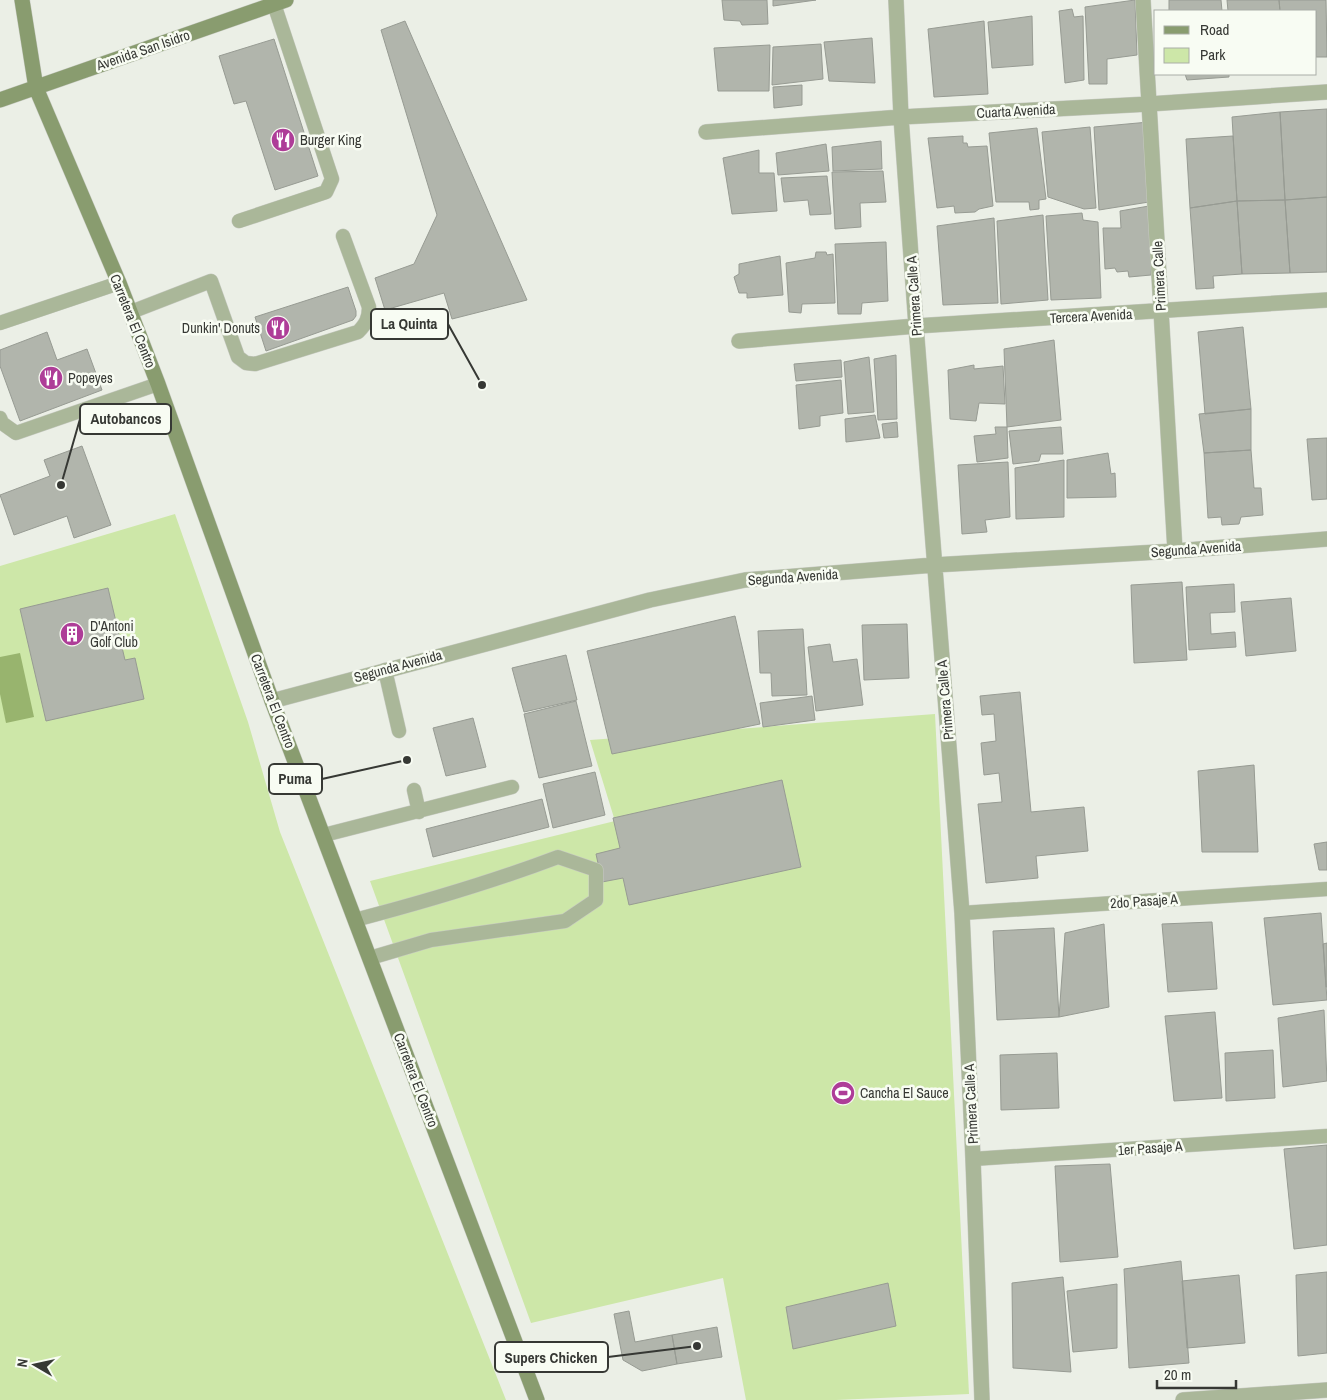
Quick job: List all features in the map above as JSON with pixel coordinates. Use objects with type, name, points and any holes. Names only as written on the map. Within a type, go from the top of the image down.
[{"type":"main road","name":"Carretera El Centro","points":[[22,0],[36,88],[131,312],[272,701],[537,1400]]},
{"type":"main road","name":"Avenida San Isidro","points":[[0,100],[280,2]]},
{"type":"street","name":"Primera Calle A","points":[[896,0],[901,117],[916,326],[962,913],[982,1400]]},
{"type":"street","name":"Primera Calle","points":[[1142,0],[1175,551]]},
{"type":"street","name":"Cuarta Avenida","points":[[706,132],[901,117],[1149,104],[1327,92]]},
{"type":"street","name":"Tercera Avenida","points":[[739,341],[916,326],[1327,300]]},
{"type":"street","name":"Segunda Avenida","points":[[272,701],[650,600],[745,580],[1327,539]]},
{"type":"street","points":[[1182,1400],[1327,1390]]},
{"type":"lane","points":[[239,221],[326,192],[332,179],[280,2]]},
{"type":"lane","points":[[131,312],[211,281],[238,358],[246,364],[255,364],[358,332],[365,326],[369,307],[343,236]]},
{"type":"lane","points":[[0,323],[118,283]]},
{"type":"lane","points":[[0,418],[2,424],[16,433],[158,384]]},
{"type":"lane","points":[[385,670],[399,731]]},
{"type":"lane","points":[[324,835],[512,787]]},
{"type":"lane","points":[[414,790],[419,812]]},
{"type":"lane","points":[[355,920],[514,874],[558,857],[596,870],[596,900],[565,921],[431,940],[370,958]]},
{"type":"lane","name":"2do Pasaje A","points":[[962,913],[1327,889]]},
{"type":"lane","name":"1er Pasaje A","points":[[973,1159],[1327,1136]]},
{"type":"green space","name":"D'Antoni Golf Club","points":[[175,514],[248,722],[280,832],[506,1400],[0,1400],[0,566]]},
{"type":"green space","points":[[935,714],[969,1394],[836,1400],[746,1400],[723,1278],[531,1323],[370,881],[615,821],[590,740]]},
{"type":"shaded area","points":[[20,653],[34,717],[6,723],[0,694],[0,657]]},
{"type":"building","points":[[722,0],[767,0],[768,24],[742,25],[740,21],[724,20]]},
{"type":"building","points":[[773,0],[816,0],[773,6]]},
{"type":"building","points":[[1135,0],[1137,55],[1107,59],[1107,84],[1089,84],[1085,7]]},
{"type":"building","points":[[1169,0],[1221,0],[1222,10],[1169,10]]},
{"type":"building","points":[[1227,0],[1279,0],[1280,10],[1228,10]]},
{"type":"building","points":[[1279,0],[1326,0],[1327,57],[1317,57],[1317,10],[1280,10]]},
{"type":"building","points":[[1072,9],[1074,17],[1083,16],[1084,80],[1065,83],[1059,11]]},
{"type":"building","points":[[1032,16],[1033,65],[992,68],[988,22]]},
{"type":"building","points":[[405,21],[527,300],[452,319],[444,293],[385,310],[375,278],[414,264],[437,215],[381,30]]},
{"type":"building","points":[[984,21],[988,94],[934,97],[928,29]]},
{"type":"building","points":[[872,38],[875,83],[829,81],[824,42]]},
{"type":"building","name":"Burger King","points":[[274,39],[318,176],[275,190],[246,101],[234,104],[219,56]]},
{"type":"building","points":[[821,44],[823,79],[772,85],[773,47]]},
{"type":"building","points":[[770,45],[769,91],[718,91],[714,48]]},
{"type":"building","points":[[1185,75],[1229,75],[1229,77],[1187,80]]},
{"type":"building","points":[[802,85],[802,105],[774,108],[773,87]]},
{"type":"building","points":[[1327,109],[1327,197],[1285,200],[1280,112]]},
{"type":"building","points":[[1280,112],[1285,200],[1237,201],[1232,117]]},
{"type":"building","points":[[1149,122],[1149,202],[1099,210],[1094,127]]},
{"type":"building","points":[[1090,127],[1096,208],[1084,209],[1048,197],[1042,132]]},
{"type":"building","points":[[1037,128],[1046,199],[1039,200],[1039,209],[1030,210],[1029,202],[996,202],[989,133]]},
{"type":"building","points":[[963,136],[963,143],[967,143],[968,147],[987,146],[993,206],[979,209],[975,212],[955,213],[954,206],[937,208],[928,138]]},
{"type":"building","points":[[1233,136],[1237,201],[1190,208],[1186,139]]},
{"type":"building","points":[[881,141],[882,169],[833,171],[832,147]]},
{"type":"building","points":[[826,144],[829,171],[778,175],[776,153]]},
{"type":"building","points":[[759,150],[759,173],[774,173],[777,211],[732,214],[723,158]]},
{"type":"building","points":[[883,171],[886,202],[860,203],[861,227],[835,229],[832,172]]},
{"type":"building","points":[[827,176],[831,214],[810,215],[808,200],[784,202],[781,178]]},
{"type":"building","points":[[1327,197],[1327,272],[1290,273],[1285,200]]},
{"type":"building","points":[[1285,200],[1290,273],[1242,274],[1237,201]]},
{"type":"building","points":[[1237,201],[1242,274],[1213,276],[1214,288],[1196,289],[1190,208]]},
{"type":"building","points":[[1149,206],[1151,275],[1129,277],[1128,271],[1117,272],[1115,268],[1105,269],[1103,228],[1121,228],[1120,211]]},
{"type":"building","points":[[1082,213],[1083,220],[1098,222],[1101,298],[1051,300],[1046,216]]},
{"type":"building","points":[[1043,215],[1048,300],[1001,304],[997,221]]},
{"type":"building","points":[[994,218],[998,303],[943,305],[937,226]]},
{"type":"building","points":[[886,242],[888,301],[862,303],[861,314],[838,314],[835,244]]},
{"type":"building","points":[[816,252],[826,252],[827,255],[833,254],[835,303],[802,304],[801,313],[789,312],[786,263],[815,258]]},
{"type":"building","points":[[780,256],[783,295],[747,298],[747,293],[739,293],[734,277],[739,274],[739,264]]},
{"type":"building","points":[[348,287],[356,311],[356,316],[353,320],[266,351],[255,317]]},
{"type":"building","points":[[1243,327],[1251,409],[1205,414],[1198,332]]},
{"type":"building","name":"Popeyes","points":[[47,332],[57,360],[87,349],[102,390],[20,421],[0,366],[0,350]]},
{"type":"building","points":[[1054,340],[1061,420],[1007,427],[1004,349]]},
{"type":"building","points":[[896,355],[897,419],[878,420],[874,359]]},
{"type":"building","points":[[869,357],[874,412],[848,414],[844,362]]},
{"type":"building","points":[[841,360],[842,377],[796,381],[794,364]]},
{"type":"building","points":[[974,365],[974,369],[1003,366],[1005,404],[979,403],[976,421],[950,419],[948,370]]},
{"type":"building","points":[[841,380],[843,413],[820,416],[820,426],[799,429],[796,385]]},
{"type":"building","points":[[1251,409],[1251,450],[1204,453],[1199,414]]},
{"type":"building","points":[[875,415],[880,438],[846,442],[845,419]]},
{"type":"building","points":[[897,422],[898,437],[884,438],[882,424]]},
{"type":"building","points":[[995,427],[1007,427],[1008,458],[977,462],[974,436],[996,434]]},
{"type":"building","points":[[1061,427],[1063,454],[1041,454],[1039,461],[1013,464],[1009,431]]},
{"type":"building","points":[[1327,438],[1327,499],[1312,500],[1307,439]]},
{"type":"building","points":[[82,446],[111,525],[74,538],[67,516],[14,535],[0,495],[50,476],[44,460]]},
{"type":"building","points":[[1251,450],[1254,488],[1261,488],[1263,515],[1241,517],[1239,524],[1222,525],[1221,517],[1208,518],[1204,453]]},
{"type":"building","points":[[1108,453],[1111,474],[1115,473],[1116,497],[1067,498],[1067,460]]},
{"type":"building","points":[[1064,460],[1064,517],[1016,519],[1015,468]]},
{"type":"building","points":[[1008,462],[1010,517],[985,520],[987,532],[962,534],[958,465]]},
{"type":"building","points":[[1182,582],[1187,660],[1134,663],[1131,585]]},
{"type":"building","points":[[1234,584],[1235,612],[1210,613],[1211,634],[1235,632],[1236,647],[1189,650],[1186,587]]},
{"type":"building","name":"D'Antoni Golf Club","points":[[108,588],[125,660],[135,658],[144,699],[46,721],[20,609]]},
{"type":"building","points":[[1291,598],[1296,651],[1246,656],[1241,602]]},
{"type":"building","points":[[735,616],[760,724],[612,754],[587,651]]},
{"type":"building","points":[[907,624],[909,678],[864,680],[862,625]]},
{"type":"building","points":[[803,629],[807,695],[772,696],[771,673],[760,673],[758,631]]},
{"type":"building","points":[[830,644],[833,662],[857,659],[863,705],[816,711],[808,647]]},
{"type":"building","points":[[566,655],[577,700],[524,712],[512,668]]},
{"type":"building","points":[[1020,692],[1031,812],[1084,807],[1088,851],[1036,856],[1038,878],[986,883],[978,804],[1002,802],[999,773],[984,775],[981,743],[996,741],[994,714],[982,715],[980,696]]},
{"type":"building","points":[[812,696],[815,720],[763,727],[760,703]]},
{"type":"building","points":[[576,701],[592,766],[539,778],[524,714]]},
{"type":"building","points":[[473,718],[486,767],[446,776],[433,728]]},
{"type":"building","points":[[1254,765],[1258,852],[1202,852],[1198,771]]},
{"type":"building","points":[[595,772],[605,815],[553,828],[543,784]]},
{"type":"building","points":[[782,780],[801,867],[629,905],[623,878],[602,882],[596,854],[620,848],[613,818]]},
{"type":"building","points":[[542,799],[549,827],[433,857],[426,829]]},
{"type":"building","points":[[1327,842],[1327,870],[1319,870],[1314,844]]},
{"type":"building","points":[[1321,913],[1327,1000],[1273,1005],[1264,918]]},
{"type":"building","points":[[1212,922],[1217,989],[1168,992],[1162,924]]},
{"type":"building","points":[[1104,924],[1109,1007],[1059,1017],[1065,933]]},
{"type":"building","points":[[1054,928],[1059,1017],[997,1020],[993,931]]},
{"type":"building","points":[[1327,943],[1327,987],[1326,987],[1323,944]]},
{"type":"building","points":[[1324,1010],[1327,1081],[1283,1087],[1278,1018]]},
{"type":"building","points":[[1215,1012],[1222,1098],[1174,1101],[1165,1016]]},
{"type":"building","points":[[1273,1050],[1275,1098],[1226,1101],[1225,1053]]},
{"type":"building","points":[[1057,1053],[1059,1108],[1001,1110],[1000,1055]]},
{"type":"building","points":[[1327,1145],[1327,1245],[1294,1249],[1284,1149]]},
{"type":"building","points":[[1110,1164],[1118,1257],[1060,1262],[1055,1166]]},
{"type":"building","points":[[1181,1261],[1189,1363],[1129,1368],[1124,1269]]},
{"type":"building","points":[[1327,1272],[1327,1353],[1298,1356],[1296,1275]]},
{"type":"building","points":[[1239,1275],[1245,1343],[1187,1348],[1182,1281]]},
{"type":"building","points":[[1063,1277],[1071,1372],[1013,1368],[1012,1283]]},
{"type":"building","points":[[888,1283],[896,1326],[793,1349],[786,1307]]},
{"type":"building","points":[[1117,1284],[1117,1348],[1073,1352],[1067,1291]]},
{"type":"building","points":[[629,1311],[635,1342],[672,1335],[677,1364],[642,1371],[623,1360],[614,1314]]},
{"type":"building","points":[[717,1327],[722,1357],[677,1364],[672,1335]]},
{"type":"place","name":"Burger King","points":[[283,140]]},
{"type":"place","name":"Dunkin' Donuts","points":[[278,328]]},
{"type":"place","name":"Popeyes","points":[[51,378]]},
{"type":"place","name":"La Quinta","points":[[482,385]]},
{"type":"place","name":"Autobancos","points":[[61,485]]},
{"type":"place","name":"D'Antoni Golf Club","points":[[72,634]]},
{"type":"place","name":"Puma","points":[[407,760]]},
{"type":"place","name":"Cancha El Sauce","points":[[843,1093]]},
{"type":"place","name":"Supers Chicken","points":[[697,1346]]}]
